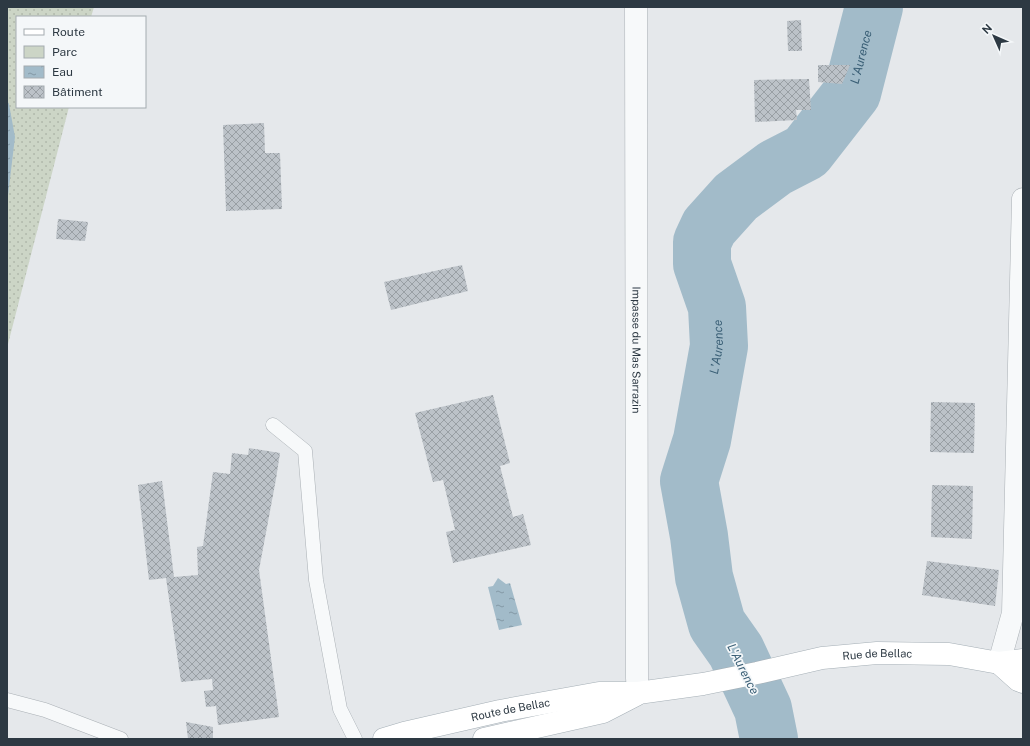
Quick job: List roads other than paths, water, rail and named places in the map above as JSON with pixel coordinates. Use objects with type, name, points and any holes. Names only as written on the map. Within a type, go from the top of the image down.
[{"type":"main road","name":"Rue de Bellac","points":[[757,673],[822,658],[877,653],[949,654],[999,663],[1023,660]]},
{"type":"main road","points":[[999,663],[1018,680],[1023,682]]},
{"type":"main road","name":"Route de Bellac","points":[[384,739],[500,711],[592,694],[638,694],[703,684],[757,673]]},
{"type":"main road","name":"Route de Bellac","points":[[484,739],[603,712],[638,694]]},
{"type":"street","name":"Impasse du Mas Sarrazin","points":[[636,7],[636,678],[638,694]]},
{"type":"street","points":[[999,663],[1013,613],[1023,199]]},
{"type":"lane","points":[[273,425],[305,451],[316,580],[340,710],[355,739]]},
{"type":"lane","points":[[7,700],[45,710],[121,739]]},
{"type":"water","points":[[862,7],[874,7],[852,93],[806,152],[775,168],[736,197],[709,227],[702,242],[702,264],[717,307],[719,346],[702,440],[689,481],[699,536],[704,577],[717,624],[736,651],[714,657],[706,631],[692,598],[679,535],[683,512],[679,468],[698,397],[700,366],[706,329],[704,312],[691,270],[689,242],[696,207],[708,196],[797,144],[843,91],[857,42]]},
{"type":"water","points":[[7,101],[9,104],[15,137],[7,204]]},
{"type":"water","points":[[498,578],[506,584],[510,583],[522,625],[499,630],[488,587],[493,586]]},
{"type":"water","points":[[760,705],[763,709],[769,739],[752,739],[743,708]]},
{"type":"waterway","name":"L'Aurence","points":[[769,739],[763,709],[736,651],[717,624],[704,577],[699,536],[689,481],[702,440],[719,346],[717,307],[702,264],[702,242],[709,227],[736,197],[775,168],[806,152],[852,93],[874,7]]}]
